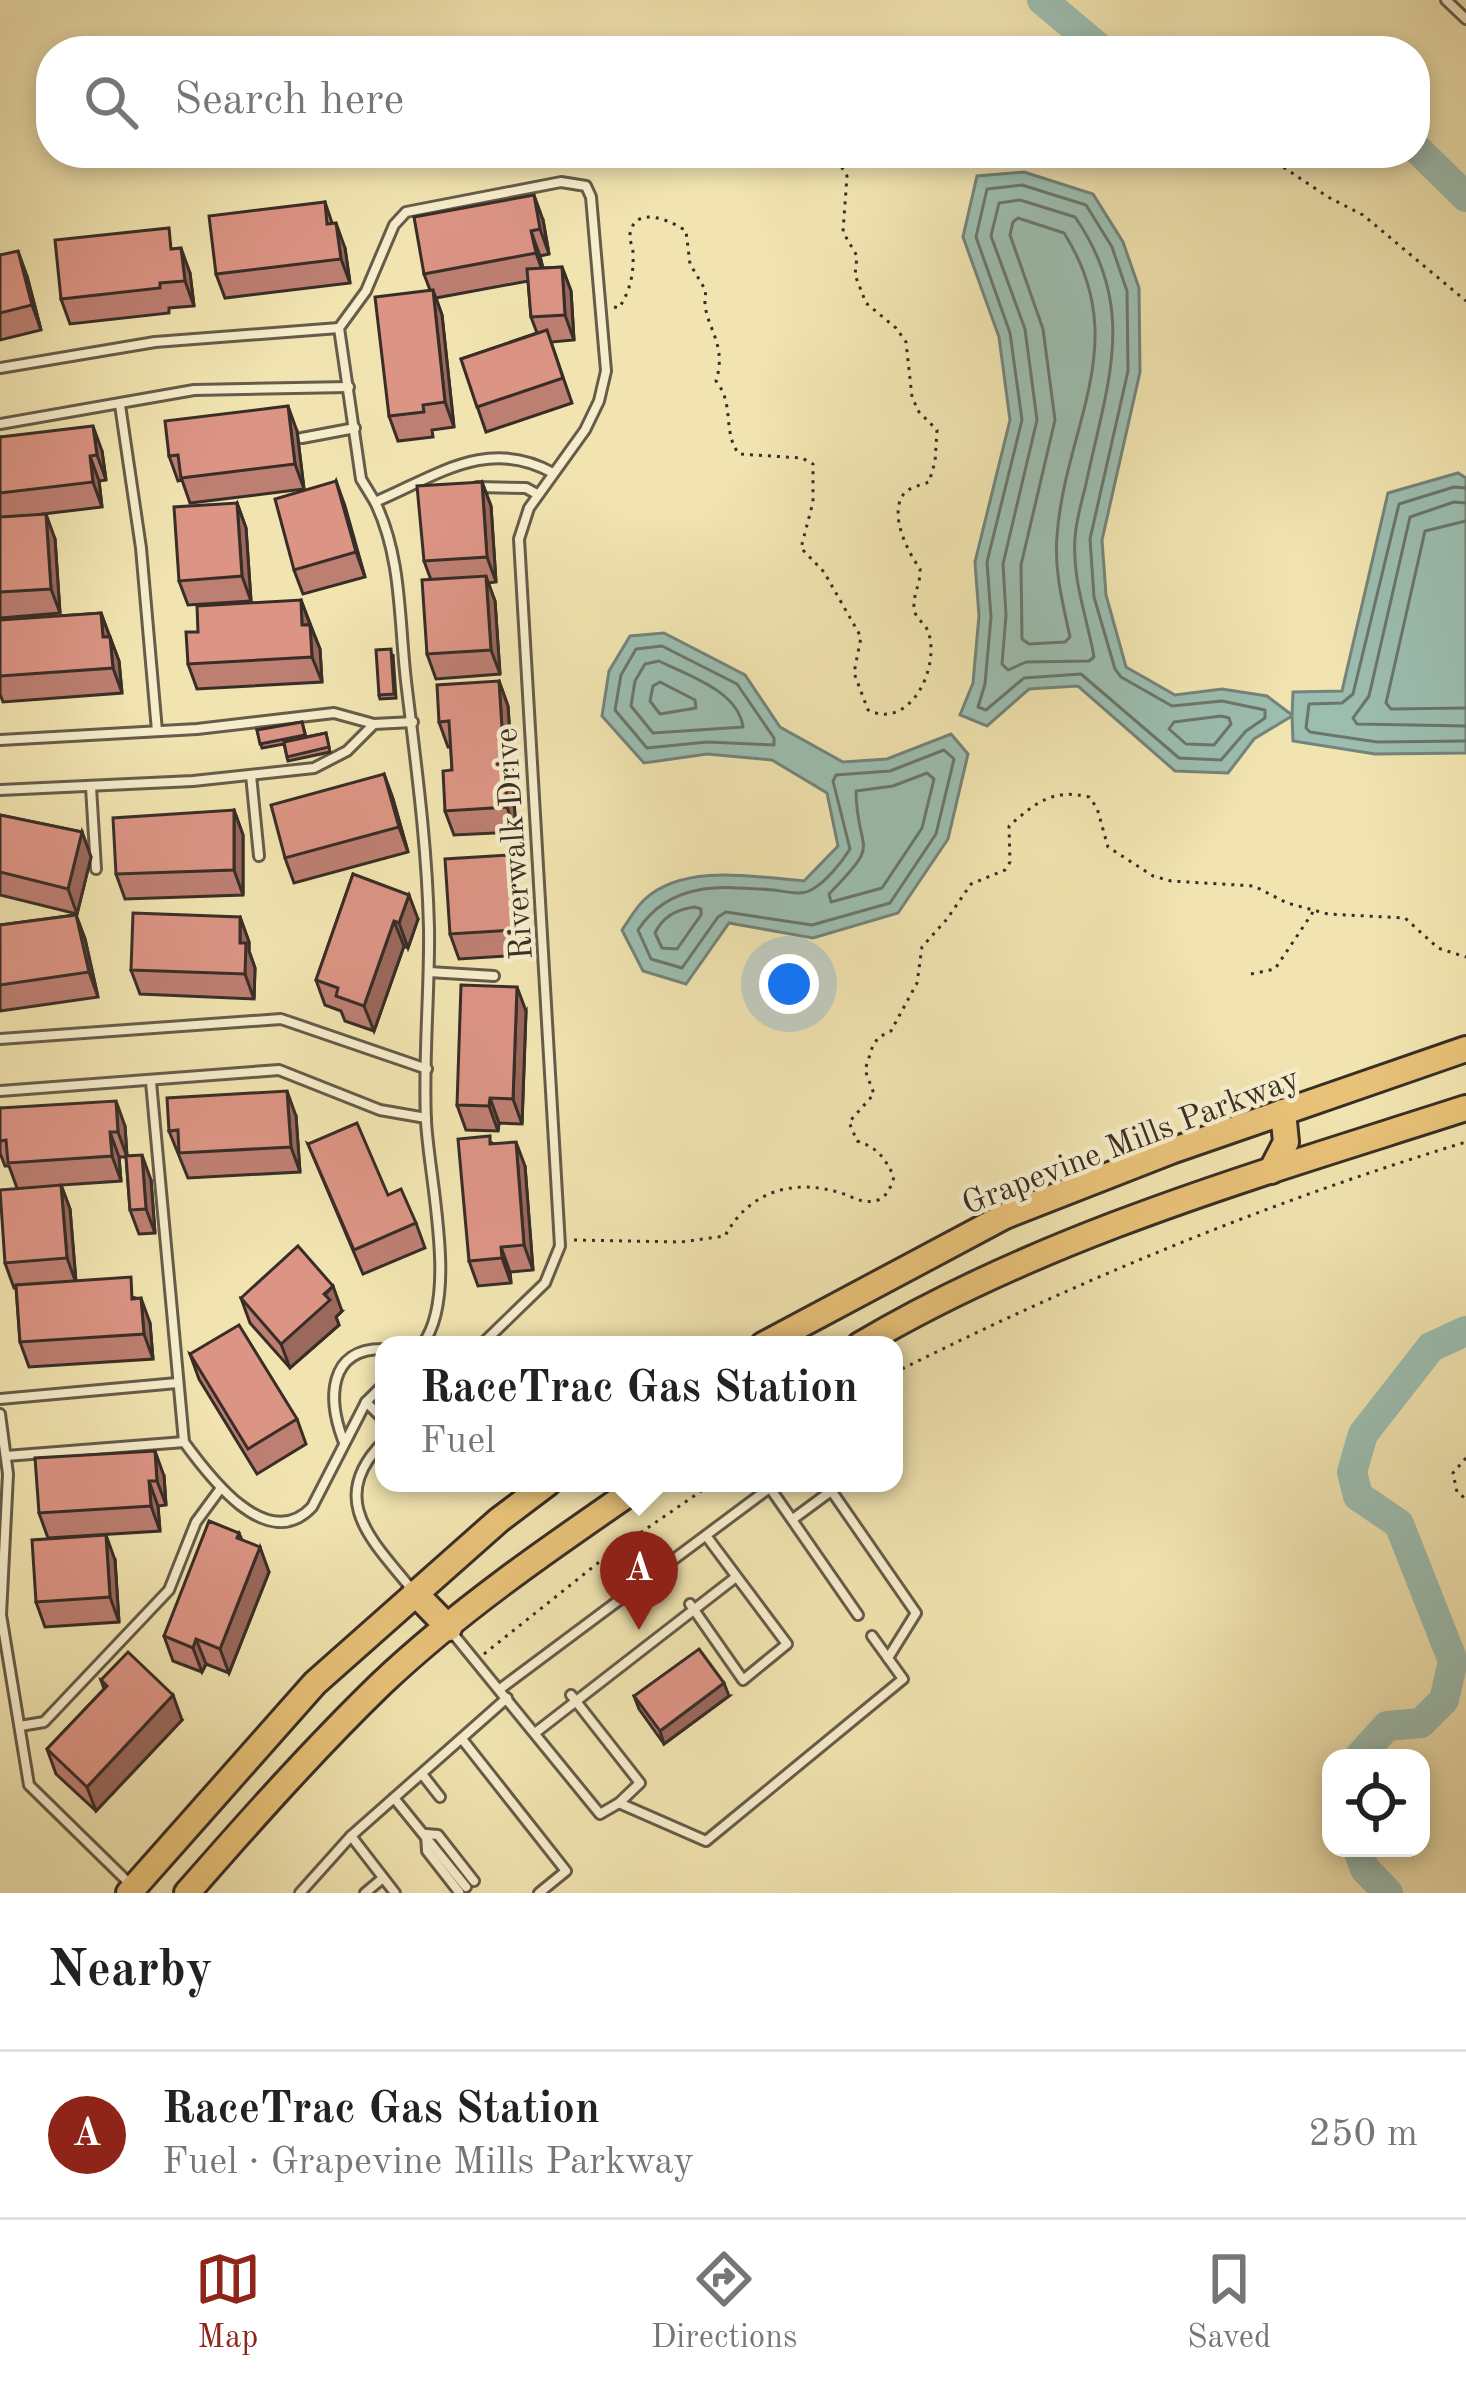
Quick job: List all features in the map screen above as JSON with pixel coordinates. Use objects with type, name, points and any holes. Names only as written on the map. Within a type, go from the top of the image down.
[{"type":"main road","name":"Grapevine Mills Parkway","points":[[780,1336],[1005,1216],[1466,1049]]},
{"type":"main road","points":[[877,1336],[1083,1238],[1466,1108]]},
{"type":"main road","points":[[1271,1171],[1286,1142],[1283,1112]]},
{"type":"main road","points":[[131,1890],[315,1683],[537,1492]]},
{"type":"main road","points":[[188,1893],[292,1775],[384,1682],[632,1492]]},
{"type":"main road","points":[[416,1593],[449,1628]]},
{"type":"lane","points":[[1446,0],[1466,19]]},
{"type":"lane","name":"Riverwalk Drive","points":[[339,328],[366,291],[394,225],[406,212],[561,182],[586,186],[591,197],[606,371],[585,430],[537,494],[519,539],[560,1240],[544,1283],[491,1336]]},
{"type":"lane","points":[[0,368],[155,342],[339,328],[361,479],[384,520],[398,584],[424,816],[429,972],[426,1118],[441,1300],[426,1336]]},
{"type":"lane","points":[[0,424],[194,390],[349,387]]},
{"type":"lane","points":[[120,405],[143,570],[157,731]]},
{"type":"lane","points":[[302,438],[356,428]]},
{"type":"lane","points":[[374,502],[464,462],[530,460],[554,473]]},
{"type":"lane","points":[[464,487],[526,488],[537,494]]},
{"type":"lane","points":[[404,490],[424,489]]},
{"type":"lane","points":[[0,740],[260,724],[334,713],[374,724],[412,722]]},
{"type":"lane","points":[[0,790],[314,768],[347,751],[374,724]]},
{"type":"lane","points":[[251,775],[259,856]]},
{"type":"lane","points":[[92,787],[96,869]]},
{"type":"lane","points":[[429,972],[494,976]]},
{"type":"lane","points":[[0,1040],[280,1019],[427,1069]]},
{"type":"lane","points":[[0,1091],[279,1070],[380,1110],[426,1118]]},
{"type":"lane","points":[[151,1082],[184,1442],[221,1488],[253,1515],[284,1521],[302,1517],[375,1393]]},
{"type":"lane","points":[[344,1441],[333,1413],[332,1392],[340,1370],[356,1355],[375,1351]]},
{"type":"lane","points":[[0,1399],[178,1383]]},
{"type":"lane","points":[[366,1402],[375,1411]]},
{"type":"lane","points":[[0,1414],[8,1474],[1,1615],[29,1785],[131,1890]]},
{"type":"lane","points":[[5,1456],[184,1442]]},
{"type":"lane","points":[[375,1453],[357,1478],[353,1497],[369,1536],[416,1593]]},
{"type":"lane","points":[[20,1726],[44,1722],[169,1590],[196,1522],[221,1488]]},
{"type":"lane","points":[[500,1689],[764,1492]]},
{"type":"lane","points":[[777,1492],[858,1615]]},
{"type":"lane","points":[[793,1519],[823,1492]]},
{"type":"lane","points":[[831,1492],[916,1613],[888,1658]]},
{"type":"lane","points":[[693,1608],[743,1680],[788,1645],[707,1537]]},
{"type":"lane","points":[[663,1567],[671,1579]]},
{"type":"lane","points":[[535,1733],[574,1698],[736,1577]]},
{"type":"lane","points":[[646,1579],[656,1593]]},
{"type":"lane","points":[[628,1593],[638,1604]]},
{"type":"lane","points":[[611,1606],[621,1618]]},
{"type":"lane","points":[[593,1619],[603,1631]]},
{"type":"lane","points":[[449,1628],[600,1814],[640,1783],[574,1698]]},
{"type":"lane","points":[[576,1632],[586,1645]]},
{"type":"lane","points":[[619,1803],[706,1841],[903,1679],[872,1636]]},
{"type":"lane","points":[[558,1645],[567,1658]]},
{"type":"lane","points":[[541,1658],[551,1670]]},
{"type":"lane","points":[[300,1893],[351,1836],[507,1698]]},
{"type":"lane","points":[[462,1739],[566,1871],[539,1893]]},
{"type":"lane","points":[[422,1774],[440,1797]]},
{"type":"lane","points":[[394,1798],[426,1834],[427,1851],[466,1887]]},
{"type":"lane","points":[[426,1834],[438,1834],[466,1887]]},
{"type":"lane","points":[[351,1836],[395,1893]]},
{"type":"lane","points":[[365,1893],[383,1878]]},
{"type":"path","points":[[599,303],[619,308],[630,291],[634,254],[630,234],[636,223],[667,217],[686,231],[690,264],[706,291],[703,303],[722,360],[716,381],[727,393],[730,442],[739,454],[802,458],[813,464],[813,502],[801,548],[824,572],[862,637],[854,673],[868,710],[898,714],[916,699],[930,645],[914,607],[920,569],[902,539],[900,500],[905,492],[929,482],[937,430],[912,397],[906,342],[866,303],[855,275],[857,256],[843,232],[847,176],[842,168]]},
{"type":"path","points":[[1284,168],[1363,214],[1466,301]]},
{"type":"path","points":[[560,1240],[681,1242],[725,1236],[734,1220],[774,1189],[825,1190],[858,1201],[878,1200],[889,1192],[894,1177],[886,1161],[872,1145],[857,1141],[849,1122],[874,1094],[865,1070],[873,1046],[891,1031],[917,982],[922,947],[971,884],[1005,870],[1010,862],[1010,826],[1040,800],[1056,794],[1089,797],[1097,808],[1108,848],[1153,876],[1254,886],[1314,910],[1405,918],[1438,948],[1466,957]]},
{"type":"path","points":[[1250,974],[1275,969],[1314,910]]},
{"type":"path","points":[[903,1368],[1030,1304],[1179,1240],[1372,1170],[1466,1142]]},
{"type":"path","points":[[1466,1458],[1453,1473],[1457,1492],[1466,1499]]},
{"type":"path","points":[[476,1660],[608,1555],[700,1492]]},
{"type":"water","points":[[1024,172],[1093,194],[1123,242],[1139,288],[1140,372],[1102,540],[1106,595],[1126,667],[1175,695],[1222,689],[1267,696],[1292,715],[1293,692],[1342,691],[1388,493],[1458,473],[1466,478],[1466,753],[1375,754],[1293,741],[1292,716],[1254,739],[1228,773],[1175,771],[1078,686],[1029,689],[987,726],[960,715],[973,683],[979,616],[975,562],[1010,420],[999,337],[963,237],[977,176]]},
{"type":"water","points":[[664,633],[745,675],[780,727],[843,762],[887,759],[951,734],[968,754],[948,839],[898,913],[813,938],[729,923],[686,984],[643,971],[622,930],[642,902],[661,888],[700,876],[804,881],[838,846],[827,793],[772,760],[707,754],[644,763],[602,716],[609,671],[630,636]]},
{"type":"building","points":[[534,195],[540,229],[531,231],[536,253],[424,274],[414,217]]},
{"type":"building","points":[[325,202],[327,224],[336,223],[341,259],[216,274],[209,216]]},
{"type":"building","points":[[169,228],[171,249],[181,248],[185,281],[61,299],[55,240]]},
{"type":"building","points":[[18,251],[32,305],[0,313],[0,255]]},
{"type":"building","points":[[562,267],[565,315],[531,317],[527,269]]},
{"type":"building","points":[[433,290],[445,402],[423,405],[424,412],[389,416],[375,297]]},
{"type":"building","points":[[547,330],[563,378],[477,407],[461,359]]},
{"type":"building","points":[[288,406],[295,464],[181,478],[178,455],[169,456],[165,421]]},
{"type":"building","points":[[93,426],[97,455],[90,456],[93,482],[0,493],[0,437]]},
{"type":"building","points":[[336,481],[356,552],[294,570],[275,499]]},
{"type":"building","points":[[482,482],[487,557],[424,561],[417,486]]},
{"type":"building","points":[[237,503],[242,576],[179,581],[174,507]]},
{"type":"building","points":[[46,514],[51,589],[0,592],[0,517]]},
{"type":"building","points":[[486,576],[491,650],[427,654],[422,580]]},
{"type":"building","points":[[301,600],[302,625],[310,625],[312,657],[188,664],[186,632],[198,632],[197,606]]},
{"type":"building","points":[[101,613],[103,637],[110,637],[113,668],[0,676],[0,620]]},
{"type":"building","points":[[391,649],[394,694],[379,695],[376,650]]},
{"type":"building","points":[[499,681],[507,807],[445,811],[443,771],[452,770],[449,721],[439,722],[437,685]]},
{"type":"building","points":[[302,722],[305,735],[260,744],[257,730]]},
{"type":"building","points":[[326,733],[329,747],[287,757],[284,742]]},
{"type":"building","points":[[384,774],[399,827],[285,858],[271,805]]},
{"type":"building","points":[[234,810],[234,870],[116,874],[113,818]]},
{"type":"building","points":[[0,815],[82,832],[68,889],[0,872]]},
{"type":"building","points":[[508,855],[513,930],[450,934],[445,859]]},
{"type":"building","points":[[353,874],[409,895],[399,923],[394,921],[364,1006],[336,996],[338,988],[316,980]]},
{"type":"building","points":[[133,913],[240,917],[240,943],[246,943],[245,974],[131,970]]},
{"type":"building","points":[[76,915],[89,972],[0,985],[0,925]]},
{"type":"building","points":[[461,985],[517,987],[513,1099],[490,1098],[489,1106],[457,1105]]},
{"type":"building","points":[[287,1091],[291,1147],[179,1153],[178,1130],[169,1131],[167,1098]]},
{"type":"building","points":[[116,1101],[118,1132],[110,1132],[112,1156],[8,1163],[6,1140],[0,1141],[0,1108]]},
{"type":"building","points":[[357,1123],[388,1195],[401,1189],[416,1223],[354,1250],[308,1144]]},
{"type":"building","points":[[490,1136],[490,1144],[516,1142],[524,1245],[501,1247],[502,1258],[469,1261],[458,1139]]},
{"type":"building","points":[[142,1155],[146,1209],[130,1210],[126,1156]]},
{"type":"building","points":[[61,1185],[67,1258],[5,1263],[0,1190]]},
{"type":"building","points":[[298,1246],[333,1286],[324,1294],[330,1300],[281,1344],[241,1298]]},
{"type":"building","points":[[131,1277],[132,1299],[141,1298],[144,1334],[20,1342],[16,1285]]},
{"type":"building","points":[[239,1325],[297,1419],[248,1449],[190,1354]]},
{"type":"building","points":[[155,1451],[157,1481],[149,1481],[151,1506],[39,1513],[35,1458]]},
{"type":"building","points":[[209,1521],[260,1547],[220,1649],[196,1639],[193,1648],[164,1636]]},
{"type":"building","points":[[106,1535],[110,1597],[36,1602],[32,1540]]},
{"type":"building","points":[[699,1649],[724,1683],[660,1731],[634,1696]]},
{"type":"building","points":[[128,1652],[173,1695],[87,1787],[47,1749],[107,1686],[101,1680]]},
{"type":"waterway","points":[[1042,0],[1085,36]]},
{"type":"waterway","points":[[1430,162],[1466,197]]},
{"type":"waterway","points":[[1366,1749],[1387,1726],[1421,1723],[1444,1700],[1453,1661],[1399,1524],[1358,1496],[1352,1472],[1363,1434],[1431,1347],[1466,1331]]},
{"type":"waterway","points":[[1360,1857],[1365,1869],[1388,1893]]},
{"type":"place","name":"RaceTrac Gas Station","points":[[639,1630]]}]
